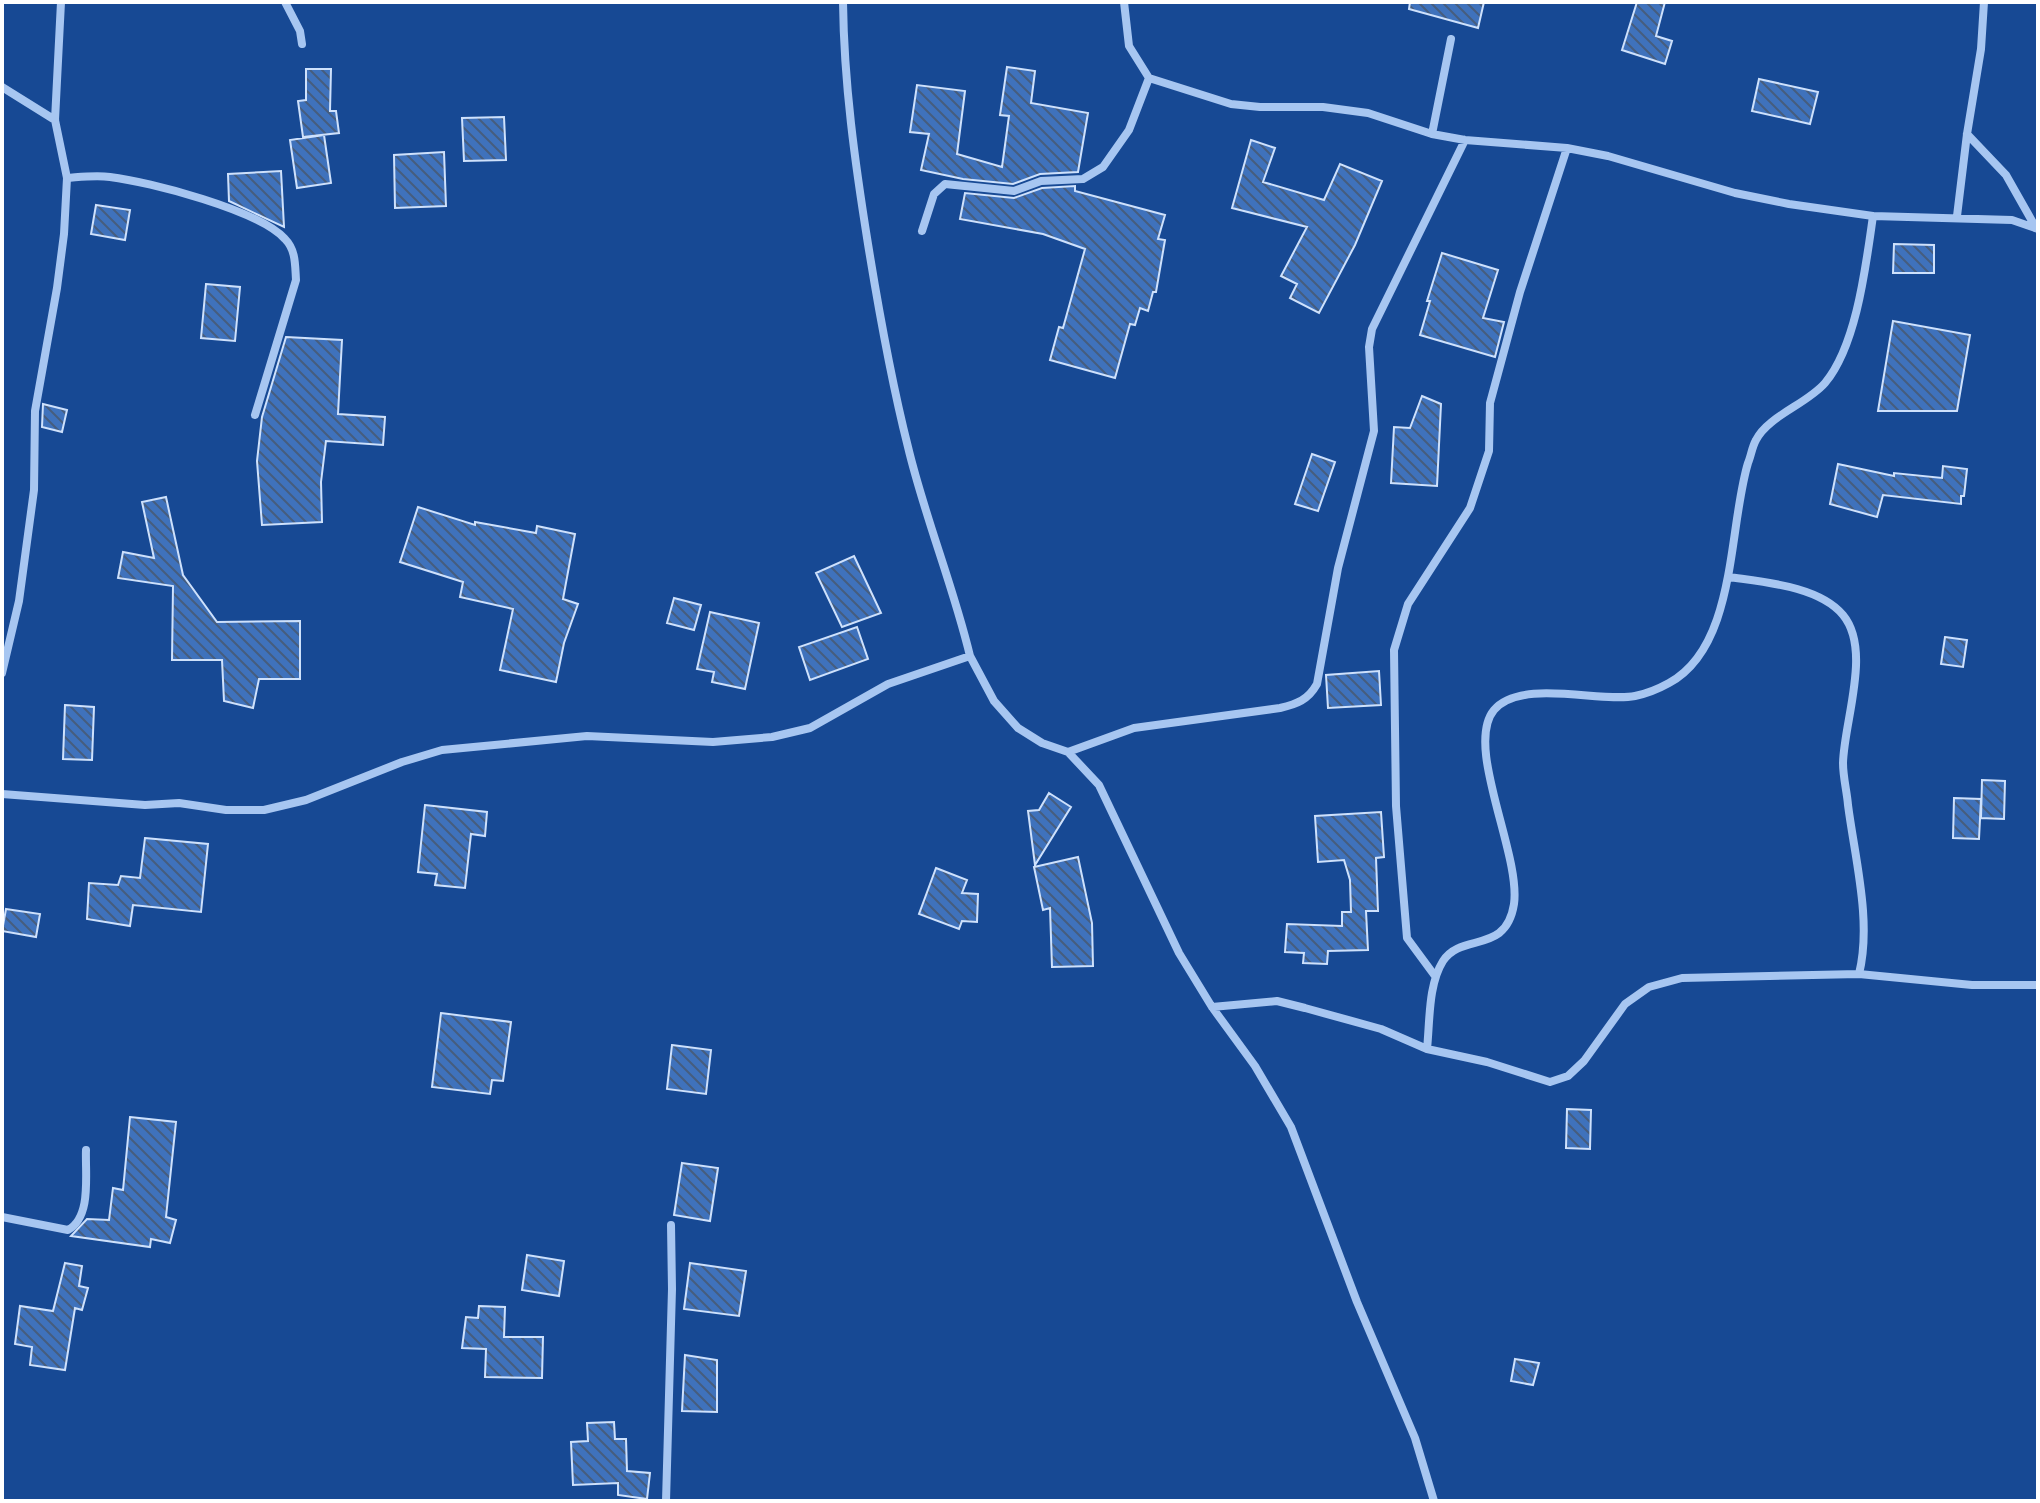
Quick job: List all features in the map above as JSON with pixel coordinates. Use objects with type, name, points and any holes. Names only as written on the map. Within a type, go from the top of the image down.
[{"type":"street","points":[[2,673],[19,601],[34,490],[35,411],[62,257],[67,178],[55,120],[61,2]]},
{"type":"street","points":[[285,2],[300,31],[302,44]]},
{"type":"street","points":[[843,2],[844,51],[854,156],[890,366],[911,460],[953,589],[970,656],[994,701],[1018,728],[1042,743],[1068,752],[1099,785],[1179,953],[1212,1007],[1255,1066],[1291,1127],[1357,1302],[1415,1438],[1434,1501]]},
{"type":"street","points":[[1124,2],[1129,46],[1149,78],[1231,104],[1323,107],[1368,113],[1432,134],[1465,140],[1567,148],[1608,156],[1735,193],[1789,204],[1873,216],[1957,216],[2012,220],[2037,229]]},
{"type":"street","points":[[1957,216],[1981,49],[1984,2]]},
{"type":"street","points":[[1432,134],[1451,39]]},
{"type":"street","points":[[922,231],[934,194],[945,184],[1014,191],[1041,181],[1083,179],[1103,167],[1129,130],[1149,78]]},
{"type":"street","points":[[2,87],[55,120]]},
{"type":"street","points":[[1967,134],[2006,175],[2037,229]]},
{"type":"street","points":[[1068,752],[1134,728],[1280,708],[1310,697],[1317,684],[1338,568],[1374,431],[1369,347],[1372,329],[1465,140]]},
{"type":"street","points":[[1435,976],[1407,938],[1396,806],[1394,650],[1408,604],[1470,508],[1489,451],[1490,403],[1520,292],[1567,148]]},
{"type":"street","points":[[67,178],[105,176],[140,181],[236,212],[273,228],[287,240],[295,257],[296,280],[255,415]]},
{"type":"street","points":[[1427,1049],[1435,976],[1445,957],[1461,947],[1494,938],[1508,923],[1514,905],[1513,873],[1484,753],[1487,725],[1495,709],[1517,697],[1553,693],[1634,696],[1670,682],[1698,657],[1715,629],[1729,577],[1732,538],[1742,485],[1756,440],[1766,428],[1807,400],[1826,382],[1841,357],[1864,277],[1873,216]]},
{"type":"street","points":[[1729,577],[1787,586],[1821,599],[1842,614],[1855,638],[1856,661],[1843,764],[1865,923],[1865,951],[1859,974]]},
{"type":"street","points":[[2,794],[264,810],[306,800],[402,762],[442,750],[587,736],[713,742],[772,737],[810,728],[888,684],[970,656]]},
{"type":"street","points":[[1212,1007],[1277,1001],[1381,1029],[1427,1049],[1487,1062],[1550,1082],[1568,1076],[1584,1061],[1625,1004],[1649,987],[1682,978],[1859,974],[1972,985],[2038,985]]},
{"type":"street","points":[[2,1217],[68,1230],[77,1225],[83,1212],[86,1150]]},
{"type":"street","points":[[666,1501],[671,1225]]},
{"type":"building","points":[[1410,2],[1484,2],[1478,28],[1409,9]]},
{"type":"building","points":[[1637,2],[1665,2],[1656,36],[1672,41],[1665,64],[1622,50]]},
{"type":"building","points":[[1007,67],[1035,71],[1031,103],[1088,113],[1078,172],[1040,174],[1013,184],[963,179],[921,170],[929,134],[910,132],[917,85],[965,91],[957,154],[1002,167],[1009,116],[1000,115]]},
{"type":"building","points":[[306,69],[331,69],[330,111],[336,111],[339,133],[303,137],[298,101],[306,100]]},
{"type":"building","points":[[1759,79],[1818,92],[1810,124],[1752,111]]},
{"type":"building","points":[[504,117],[506,160],[464,161],[462,118]]},
{"type":"building","points":[[324,135],[331,183],[297,188],[290,140]]},
{"type":"building","points":[[1251,140],[1275,148],[1263,182],[1324,200],[1340,164],[1382,181],[1355,245],[1319,313],[1290,298],[1297,284],[1281,276],[1307,227],[1232,208]]},
{"type":"building","points":[[444,152],[446,206],[395,208],[394,155]]},
{"type":"building","points":[[281,171],[284,227],[229,201],[228,174]]},
{"type":"building","points":[[1075,186],[1075,191],[1165,215],[1158,239],[1165,240],[1156,292],[1153,292],[1148,311],[1140,308],[1135,325],[1130,324],[1115,378],[1050,360],[1059,327],[1063,328],[1085,249],[1043,234],[960,219],[965,193],[1014,198],[1042,188]]},
{"type":"building","points":[[96,205],[130,210],[125,240],[91,234]]},
{"type":"building","points":[[1894,244],[1934,245],[1934,273],[1893,273]]},
{"type":"building","points":[[1442,253],[1498,270],[1483,318],[1504,322],[1495,357],[1420,335]]},
{"type":"building","points":[[206,284],[240,287],[235,341],[201,338]]},
{"type":"building","points":[[1893,321],[1970,335],[1957,411],[1878,411]]},
{"type":"building","points":[[286,337],[342,340],[338,414],[385,417],[383,445],[326,441],[321,482],[322,522],[262,525],[257,461],[262,417]]},
{"type":"building","points":[[1422,396],[1441,404],[1437,486],[1391,483],[1394,427],[1410,428]]},
{"type":"building","points":[[43,404],[67,410],[62,432],[42,427]]},
{"type":"building","points":[[1312,454],[1335,462],[1318,511],[1295,504]]},
{"type":"building","points":[[1838,464],[1894,476],[1894,473],[1942,478],[1943,466],[1967,469],[1964,496],[1961,496],[1961,504],[1883,495],[1877,517],[1830,504]]},
{"type":"building","points":[[166,497],[183,575],[217,622],[300,621],[300,679],[259,679],[253,708],[224,701],[222,660],[172,660],[173,586],[118,578],[123,552],[154,558],[142,502]]},
{"type":"building","points":[[418,507],[475,525],[475,522],[536,533],[537,526],[575,534],[563,599],[578,604],[564,643],[556,682],[500,670],[513,609],[460,597],[463,582],[400,562]]},
{"type":"building","points":[[854,556],[881,613],[842,627],[816,573]]},
{"type":"building","points":[[674,598],[701,605],[694,630],[667,623]]},
{"type":"building","points":[[710,612],[759,623],[745,689],[712,682],[714,672],[697,669]]},
{"type":"building","points":[[857,627],[868,659],[810,680],[799,647]]},
{"type":"building","points":[[1945,637],[1967,640],[1963,667],[1941,664]]},
{"type":"building","points":[[1379,671],[1381,705],[1328,708],[1326,675]]},
{"type":"building","points":[[65,705],[94,707],[92,760],[63,759]]},
{"type":"building","points":[[1982,780],[2005,781],[2004,819],[1981,818]]},
{"type":"building","points":[[1049,793],[1071,807],[1035,865],[1028,811],[1039,810]]},
{"type":"building","points":[[1954,798],[1981,799],[1979,839],[1953,838]]},
{"type":"building","points":[[425,805],[487,812],[485,836],[471,834],[465,888],[435,885],[437,874],[418,872]]},
{"type":"building","points":[[1381,812],[1384,857],[1376,858],[1378,911],[1366,911],[1368,950],[1328,951],[1327,964],[1303,963],[1304,953],[1285,952],[1287,924],[1342,926],[1342,912],[1351,912],[1350,880],[1344,860],[1318,862],[1315,816]]},
{"type":"building","points":[[145,838],[208,844],[201,912],[133,905],[130,926],[87,919],[89,883],[118,885],[121,876],[140,878]]},
{"type":"building","points":[[1078,857],[1092,923],[1093,966],[1052,967],[1050,908],[1043,910],[1034,867]]},
{"type":"building","points":[[936,868],[967,880],[962,893],[978,894],[977,922],[962,921],[959,929],[919,914]]},
{"type":"building","points":[[6,909],[40,914],[36,937],[2,931]]},
{"type":"building","points":[[441,1013],[511,1022],[503,1081],[492,1080],[490,1094],[432,1087]]},
{"type":"building","points":[[672,1045],[711,1050],[706,1094],[667,1089]]},
{"type":"building","points":[[1567,1109],[1591,1110],[1590,1149],[1566,1148]]},
{"type":"building","points":[[130,1117],[176,1122],[166,1217],[176,1220],[170,1243],[151,1239],[150,1247],[71,1236],[87,1219],[109,1220],[113,1188],[123,1190]]},
{"type":"building","points":[[682,1163],[718,1168],[710,1221],[674,1215]]},
{"type":"building","points":[[527,1255],[564,1261],[559,1296],[522,1290]]},
{"type":"building","points":[[65,1263],[82,1266],[79,1286],[88,1288],[82,1310],[75,1308],[65,1370],[30,1365],[32,1347],[15,1344],[20,1306],[53,1311]]},
{"type":"building","points":[[690,1263],[746,1271],[739,1316],[684,1309]]},
{"type":"building","points":[[479,1306],[505,1307],[504,1337],[543,1337],[542,1378],[485,1377],[486,1349],[462,1348],[466,1317],[478,1318]]},
{"type":"building","points":[[685,1355],[717,1360],[717,1412],[682,1411]]},
{"type":"building","points":[[1515,1359],[1539,1363],[1533,1385],[1511,1381]]},
{"type":"building","points":[[614,1422],[615,1439],[626,1439],[627,1471],[650,1473],[647,1499],[618,1495],[618,1483],[573,1485],[571,1442],[588,1441],[587,1423]]}]
